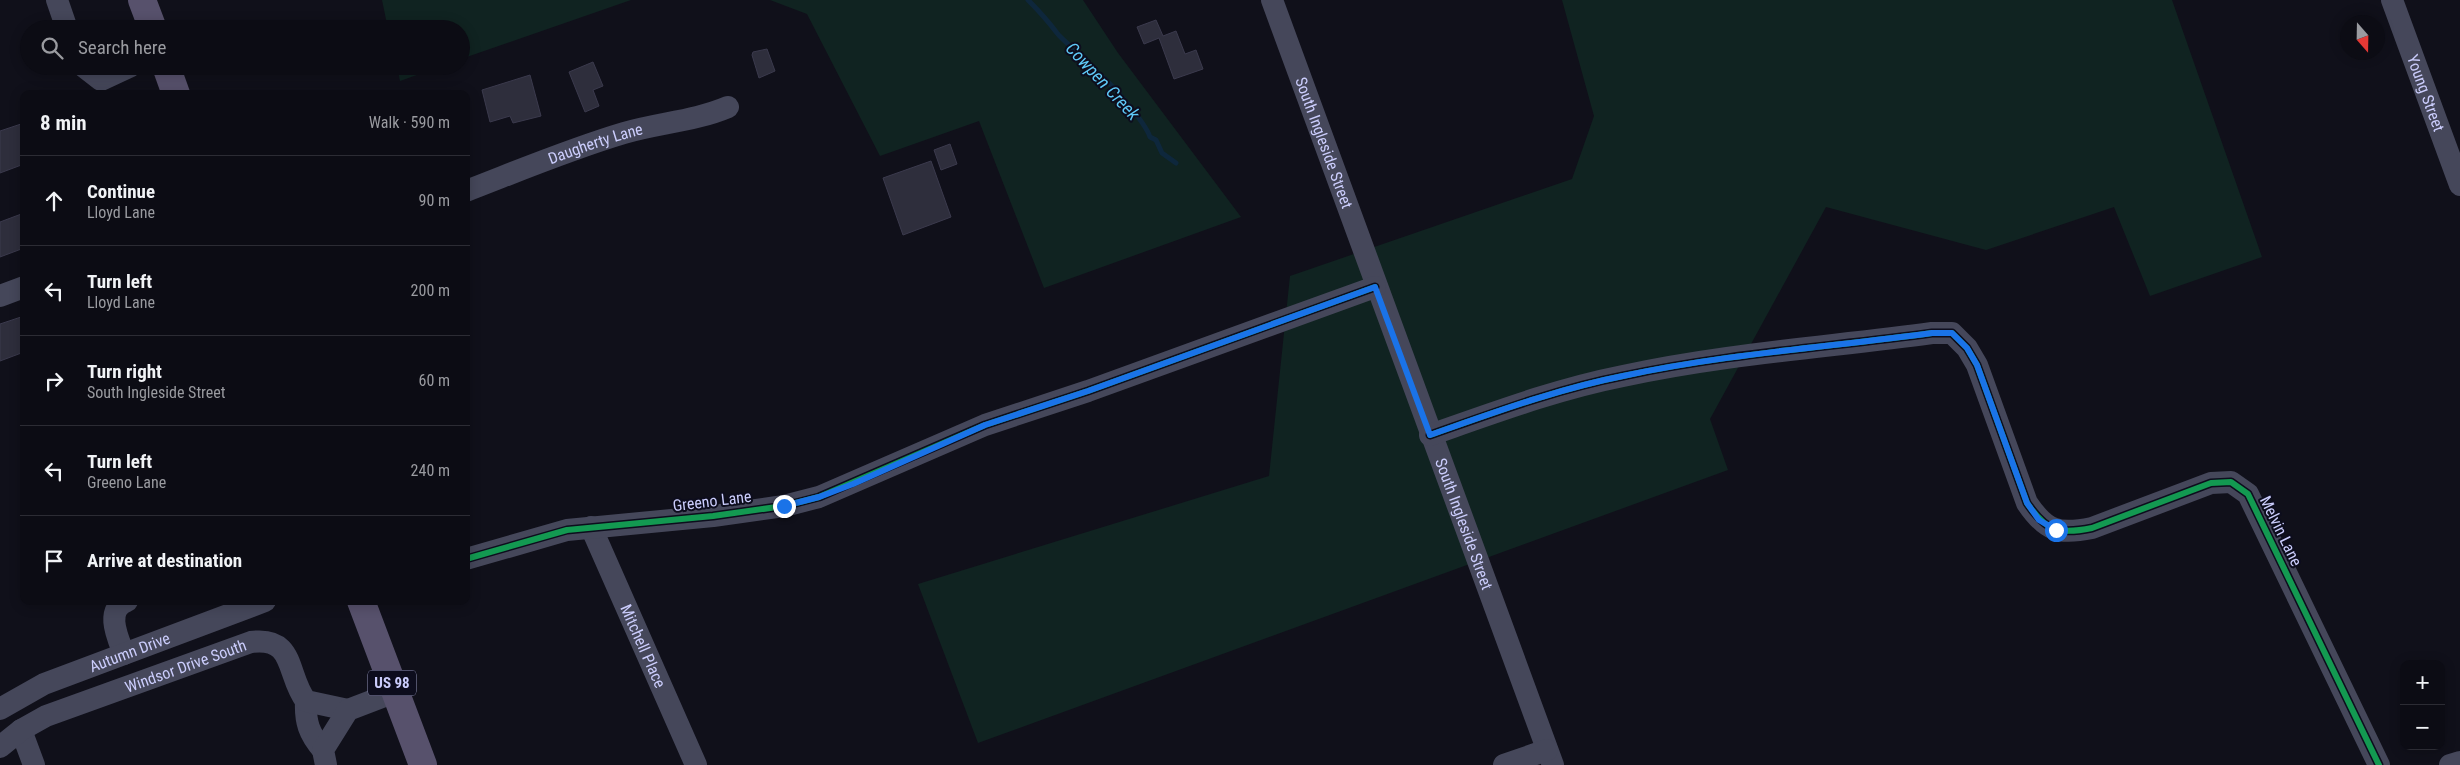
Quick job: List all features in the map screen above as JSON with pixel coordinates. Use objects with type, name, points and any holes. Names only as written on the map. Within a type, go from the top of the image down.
[{"type":"main road","points":[[142,0],[150,20]]},
{"type":"main road","points":[[169,75],[175,90]]},
{"type":"main road","name":"US 98","points":[[362,605],[423,765]]},
{"type":"street","points":[[57,0],[64,20]]},
{"type":"street","name":"South Ingleside Street","points":[[1272,0],[1375,287],[1550,757]]},
{"type":"street","name":"Young Street","points":[[2392,0],[2460,185]]},
{"type":"street","points":[[95,75],[101,80],[112,75]]},
{"type":"street","name":"Daugherty Lane","points":[[470,190],[526,167],[624,133],[712,114],[728,107]]},
{"type":"street","name":"Greeno Lane","points":[[470,558],[567,530],[712,516],[784,506],[819,497],[985,425],[1088,391],[1375,287]]},
{"type":"street","points":[[0,296],[20,289]]},
{"type":"street","name":"Melvin Lane","points":[[1430,435],[1499,411],[1622,376],[1749,355],[1932,333],[1952,333],[1967,348],[1977,365],[2027,503],[2039,520],[2056,530],[2074,532],[2092,528],[2210,483],[2231,482],[2248,494],[2379,765]]},
{"type":"street","name":"Mitchell Place","points":[[591,527],[696,765]]},
{"type":"street","points":[[121,605],[114,613],[115,629],[124,654]]},
{"type":"street","name":"Autumn Drive","points":[[0,709],[39,686],[251,605]]},
{"type":"street","name":"Windsor Drive South","points":[[0,747],[21,730],[46,716],[252,642],[275,643],[286,652],[300,694],[306,701]]},
{"type":"street","points":[[325,758],[305,721],[306,701],[348,710],[395,692]]},
{"type":"street","points":[[325,758],[348,710]]},
{"type":"street","points":[[21,730],[34,765]]},
{"type":"street","points":[[1504,765],[1550,757]]},
{"type":"street","points":[[2450,765],[2460,762]]},
{"type":"green space","points":[[382,0],[631,0],[470,56],[470,20],[386,20]]},
{"type":"green space","points":[[770,0],[1083,0],[1118,53],[1241,217],[1044,288],[979,121],[880,156],[807,14]]},
{"type":"green space","points":[[1562,0],[2172,0],[2262,257],[2150,296],[2114,207],[1986,250],[1826,207],[1710,419],[1728,470],[978,743],[918,584],[1269,476],[1290,276],[1572,179],[1594,116]]},
{"type":"green space","points":[[399,75],[417,75],[400,81]]},
{"type":"building","points":[[1156,20],[1163,36],[1176,31],[1185,54],[1196,50],[1203,69],[1174,79],[1159,38],[1144,44],[1137,27]]},
{"type":"building","points":[[767,49],[775,71],[759,78],[752,55],[753,52]]},
{"type":"building","points":[[593,62],[603,86],[593,90],[599,106],[585,112],[569,72]]},
{"type":"building","points":[[530,75],[541,116],[513,123],[510,116],[490,122],[482,90]]},
{"type":"building","points":[[20,124],[20,166],[0,173],[0,131]]},
{"type":"building","points":[[950,144],[957,164],[941,170],[934,150]]},
{"type":"building","points":[[931,161],[951,217],[903,235],[883,178]]},
{"type":"building","points":[[20,214],[20,250],[0,257],[0,222]]},
{"type":"building","points":[[20,317],[20,354],[0,361],[0,324]]},
{"type":"waterway","name":"Cowpen Creek","points":[[1028,0],[1060,37],[1074,50],[1081,61],[1093,67],[1117,92],[1134,112],[1150,137],[1156,140],[1162,153],[1176,163]]},
{"type":"cycle path","points":[[470,558],[567,530],[713,516],[784,506],[819,497],[985,425],[1088,391],[1375,287]]},
{"type":"cycle path","points":[[1430,435],[1501,410],[1598,381],[1661,368],[1932,333],[1952,333],[1967,348],[1977,365],[2027,503],[2040,520],[2054,529],[2070,531],[2092,528],[2211,483],[2231,482],[2248,494],[2379,765]]},
{"type":"route","points":[[784,506],[819,497],[853,484],[952,439],[1020,412],[1088,391],[1375,287],[1430,435],[1499,411],[1622,376],[1749,355],[1932,333],[1952,333],[1967,348],[1977,365],[2027,503],[2039,520],[2056,530]]}]
